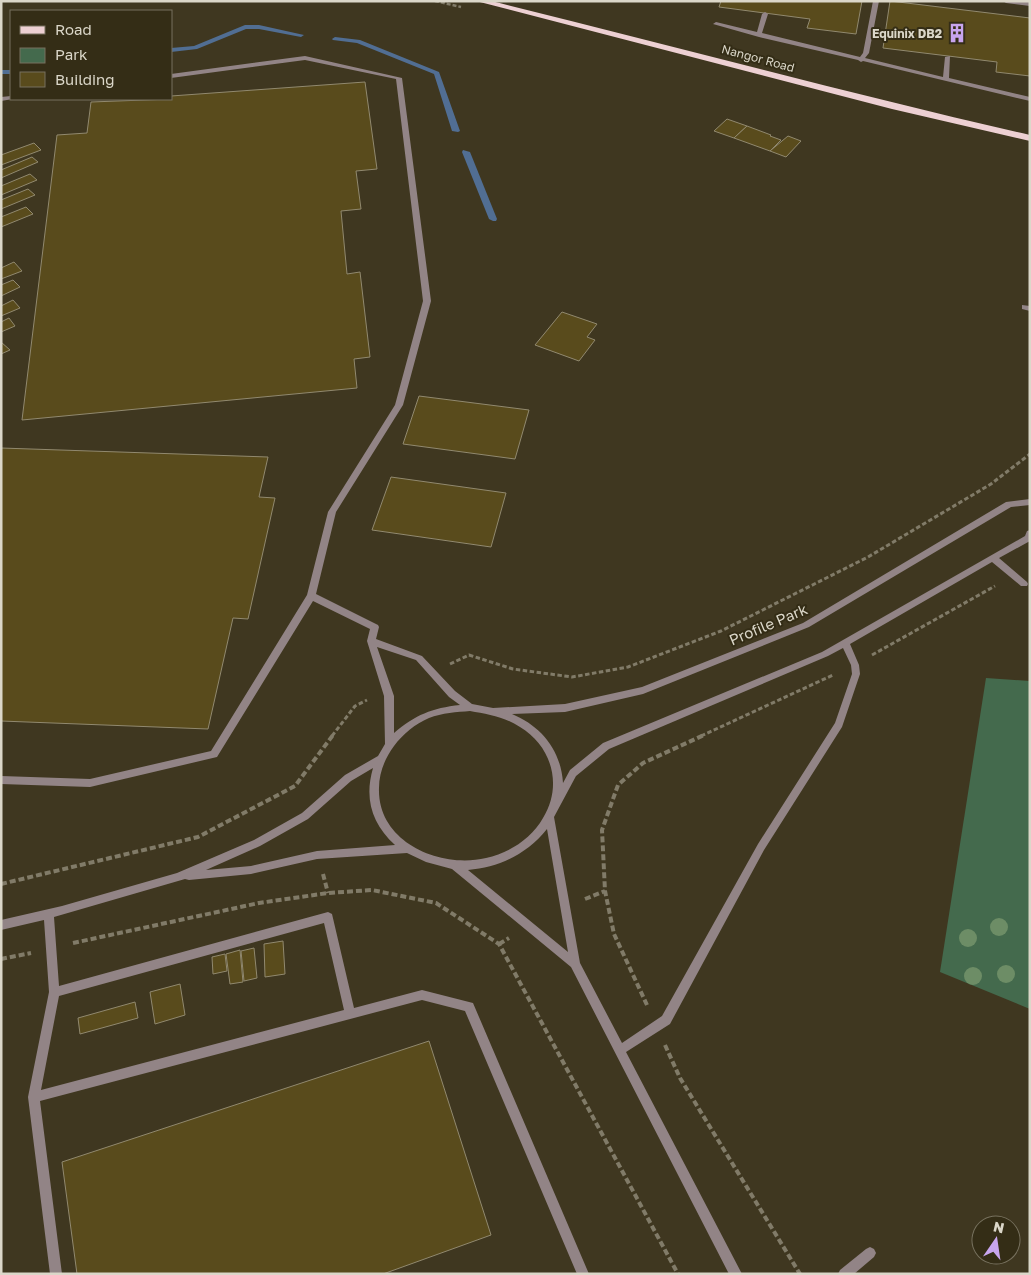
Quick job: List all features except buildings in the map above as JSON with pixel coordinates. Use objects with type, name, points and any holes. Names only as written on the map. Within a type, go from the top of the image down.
[{"type":"main road","name":"Nangor Road","points":[[480,1],[629,37],[895,107],[1030,138]]},
{"type":"street","points":[[861,60],[866,53],[876,1]]},
{"type":"street","points":[[1006,1],[1030,4]]},
{"type":"street","points":[[716,24],[1030,99]]},
{"type":"street","points":[[946,79],[948,57]]},
{"type":"street","name":"Profile Park","points":[[495,711],[565,708],[643,690],[806,625],[1009,504],[1030,502]]},
{"type":"street","points":[[557,803],[559,779],[553,756],[539,736],[519,721],[495,711],[470,708],[447,710],[424,716],[405,728],[389,744],[380,759],[375,775],[374,802],[386,828],[407,849],[430,860],[456,866],[487,864],[516,853],[538,834],[550,820],[573,772],[606,746],[816,658],[1028,538],[1030,533]]},
{"type":"street","points":[[993,558],[1024,584]]},
{"type":"street","points":[[1,780],[90,783],[214,754],[311,596]]},
{"type":"street","points":[[371,642],[419,658],[452,694],[470,708]]},
{"type":"street","points":[[371,642],[389,696],[389,744]]},
{"type":"street","points":[[620,1050],[666,1020],[761,847],[839,724],[856,674],[855,665],[845,642]]},
{"type":"street","points":[[1,925],[49,914],[178,877],[257,843],[304,816],[348,778],[380,759]]},
{"type":"street","points":[[550,820],[575,964],[736,1274]]},
{"type":"street","points":[[178,877],[251,870],[317,855],[407,849]]},
{"type":"street","points":[[456,866],[575,964]]},
{"type":"street","points":[[56,1274],[34,1097],[54,992],[328,917],[350,1014]]},
{"type":"street","points":[[34,1097],[422,995],[469,1007],[583,1274]]},
{"type":"street","points":[[844,1274],[870,1254]]},
{"type":"lane","points":[[759,35],[765,14]]},
{"type":"lane","points":[[172,76],[305,58],[399,78],[427,301],[399,405],[332,512],[311,596],[375,627],[371,642]]},
{"type":"lane","points":[[49,914],[54,992]]},
{"type":"path","points":[[469,655],[513,669],[572,677],[628,667],[720,631],[868,557],[991,484],[1030,454]]},
{"type":"path","points":[[1,884],[198,837],[295,786],[355,706]]},
{"type":"green space","points":[[986,678],[1030,681],[1030,1009],[940,972]]},
{"type":"waterway","points":[[172,50],[195,48],[245,27],[259,27],[301,35]]},
{"type":"waterway","points":[[335,39],[358,41],[437,73],[456,131]]},
{"type":"waterway","points":[[1,72],[10,72]]},
{"type":"waterway","points":[[466,152],[493,219]]},
{"type":"place","name":"Equinix DB2","points":[[957,33]]}]
